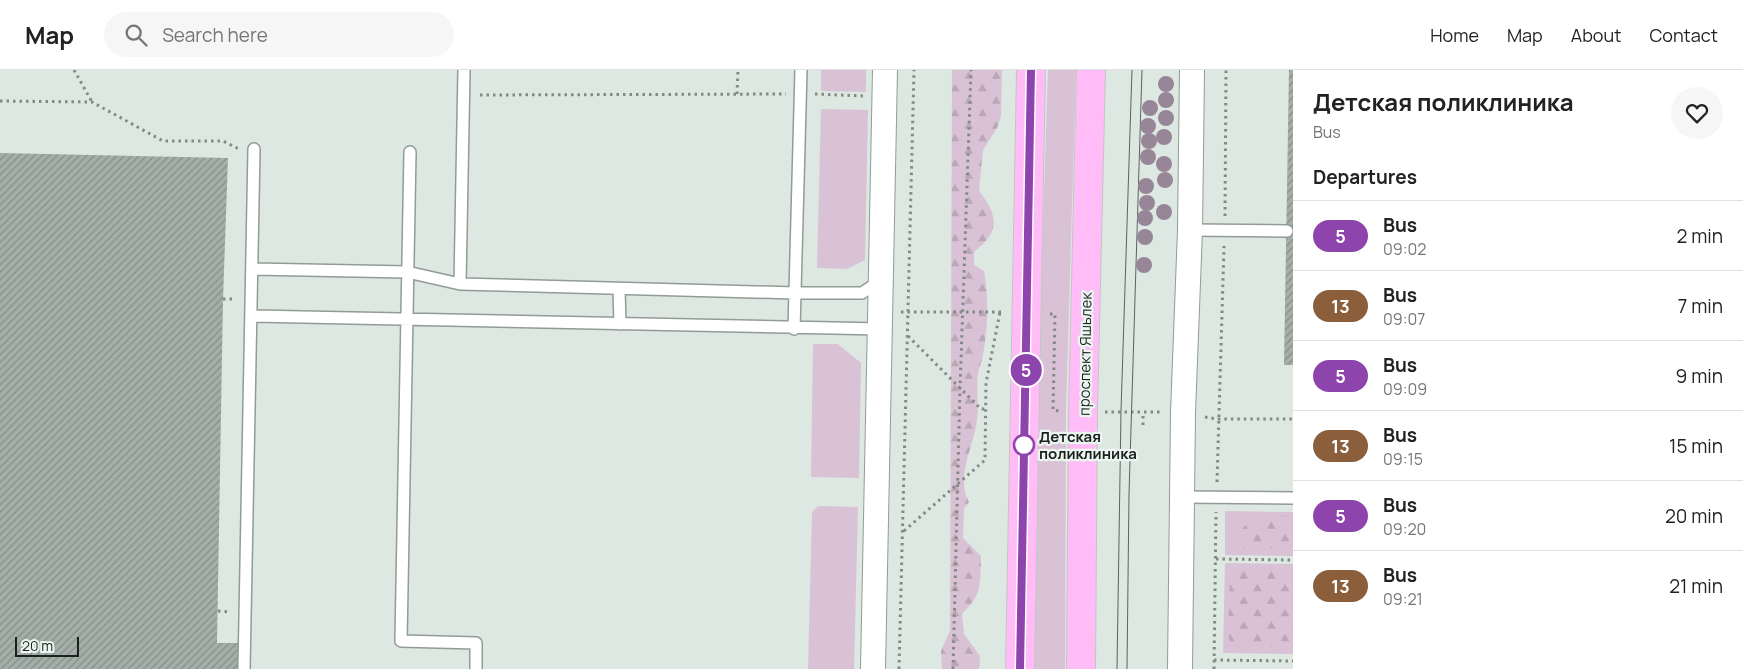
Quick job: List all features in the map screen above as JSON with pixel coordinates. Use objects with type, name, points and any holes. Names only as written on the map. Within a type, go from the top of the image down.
[{"type":"main road","points":[[1016,665],[1032,70]]},
{"type":"main road","name":"проспект Яшьлек","points":[[1081,669],[1091,70]]},
{"type":"street","points":[[873,669],[886,321],[881,280],[885,70]]},
{"type":"street","points":[[1180,669],[1183,413],[1190,230],[1192,70]]},
{"type":"lane","points":[[460,284],[464,70]]},
{"type":"lane","points":[[794,328],[801,70]]},
{"type":"lane","points":[[244,669],[254,149]]},
{"type":"lane","points":[[410,152],[400,641],[476,643],[476,669]]},
{"type":"lane","points":[[1190,230],[1287,231]]},
{"type":"lane","points":[[252,269],[407,272],[460,284],[795,293],[862,292],[881,280]]},
{"type":"lane","points":[[619,289],[620,324]]},
{"type":"lane","points":[[251,316],[794,328],[886,321]]},
{"type":"lane","points":[[1183,497],[1293,498]]},
{"type":"path","points":[[74,70],[92,102]]},
{"type":"path","points":[[737,94],[738,70]]},
{"type":"path","points":[[900,669],[914,70]]},
{"type":"path","points":[[954,669],[962,312],[971,70]]},
{"type":"path","points":[[1225,222],[1226,70]]},
{"type":"path","points":[[464,94],[530,96],[737,94],[884,96]]},
{"type":"path","points":[[0,101],[92,102],[163,141],[224,141],[237,149],[254,149]]},
{"type":"path","points":[[1217,488],[1224,239]]},
{"type":"path","points":[[886,321],[908,312],[1002,312],[986,384],[985,460],[903,531]]},
{"type":"path","points":[[1048,314],[1055,314],[1053,410],[1066,411]]},
{"type":"path","points":[[908,336],[960,390],[981,409],[987,409]]},
{"type":"path","points":[[1143,412],[1143,425]]},
{"type":"path","points":[[1214,669],[1216,505]]},
{"type":"path","points":[[1216,559],[1293,560]]},
{"type":"path","points":[[218,611],[227,612]]},
{"type":"path","points":[[1214,660],[1293,661]]},
{"type":"green space","points":[[821,70],[866,70],[866,92],[821,91]]},
{"type":"green space","points":[[952,70],[1002,70],[1001,116],[997,128],[983,150],[979,191],[986,200],[994,223],[989,237],[974,252],[974,265],[984,271],[987,292],[987,324],[983,355],[978,374],[977,420],[964,482],[969,502],[964,509],[963,538],[981,556],[981,574],[977,594],[962,614],[964,634],[980,656],[979,669],[942,669],[941,651],[950,630]]},
{"type":"green space","points":[[1048,70],[1076,70],[1066,411],[1065,669],[1033,669],[1040,313]]},
{"type":"green space","points":[[821,109],[868,110],[865,260],[847,269],[817,268]]},
{"type":"green space","points":[[813,344],[838,344],[861,363],[859,478],[811,477]]},
{"type":"green space","points":[[818,506],[858,507],[854,669],[808,669],[812,512]]},
{"type":"green space","points":[[1225,511],[1293,512],[1293,556],[1225,555]]},
{"type":"green space","points":[[1264,515],[1293,516],[1293,548],[1244,548],[1239,543],[1238,538],[1243,528]]},
{"type":"green space","points":[[1225,563],[1293,564],[1293,654],[1223,653]]},
{"type":"green space","points":[[1293,568],[1293,648],[1238,647],[1230,642],[1228,633],[1230,574],[1236,569]]},
{"type":"building","points":[[1289,70],[1293,70],[1293,365],[1284,365]]},
{"type":"building","points":[[0,153],[228,158],[223,299],[217,643],[243,643],[243,669],[0,669]]},
{"type":"tram line","points":[[1117,669],[1121,411],[1132,70]]},
{"type":"tram line","points":[[1127,669],[1129,494],[1142,70]]},
{"type":"bus line","name":"5","points":[[1020,669],[1031,70]]},
{"type":"place","name":"Детская поликлиника","points":[[1024,445]]}]
